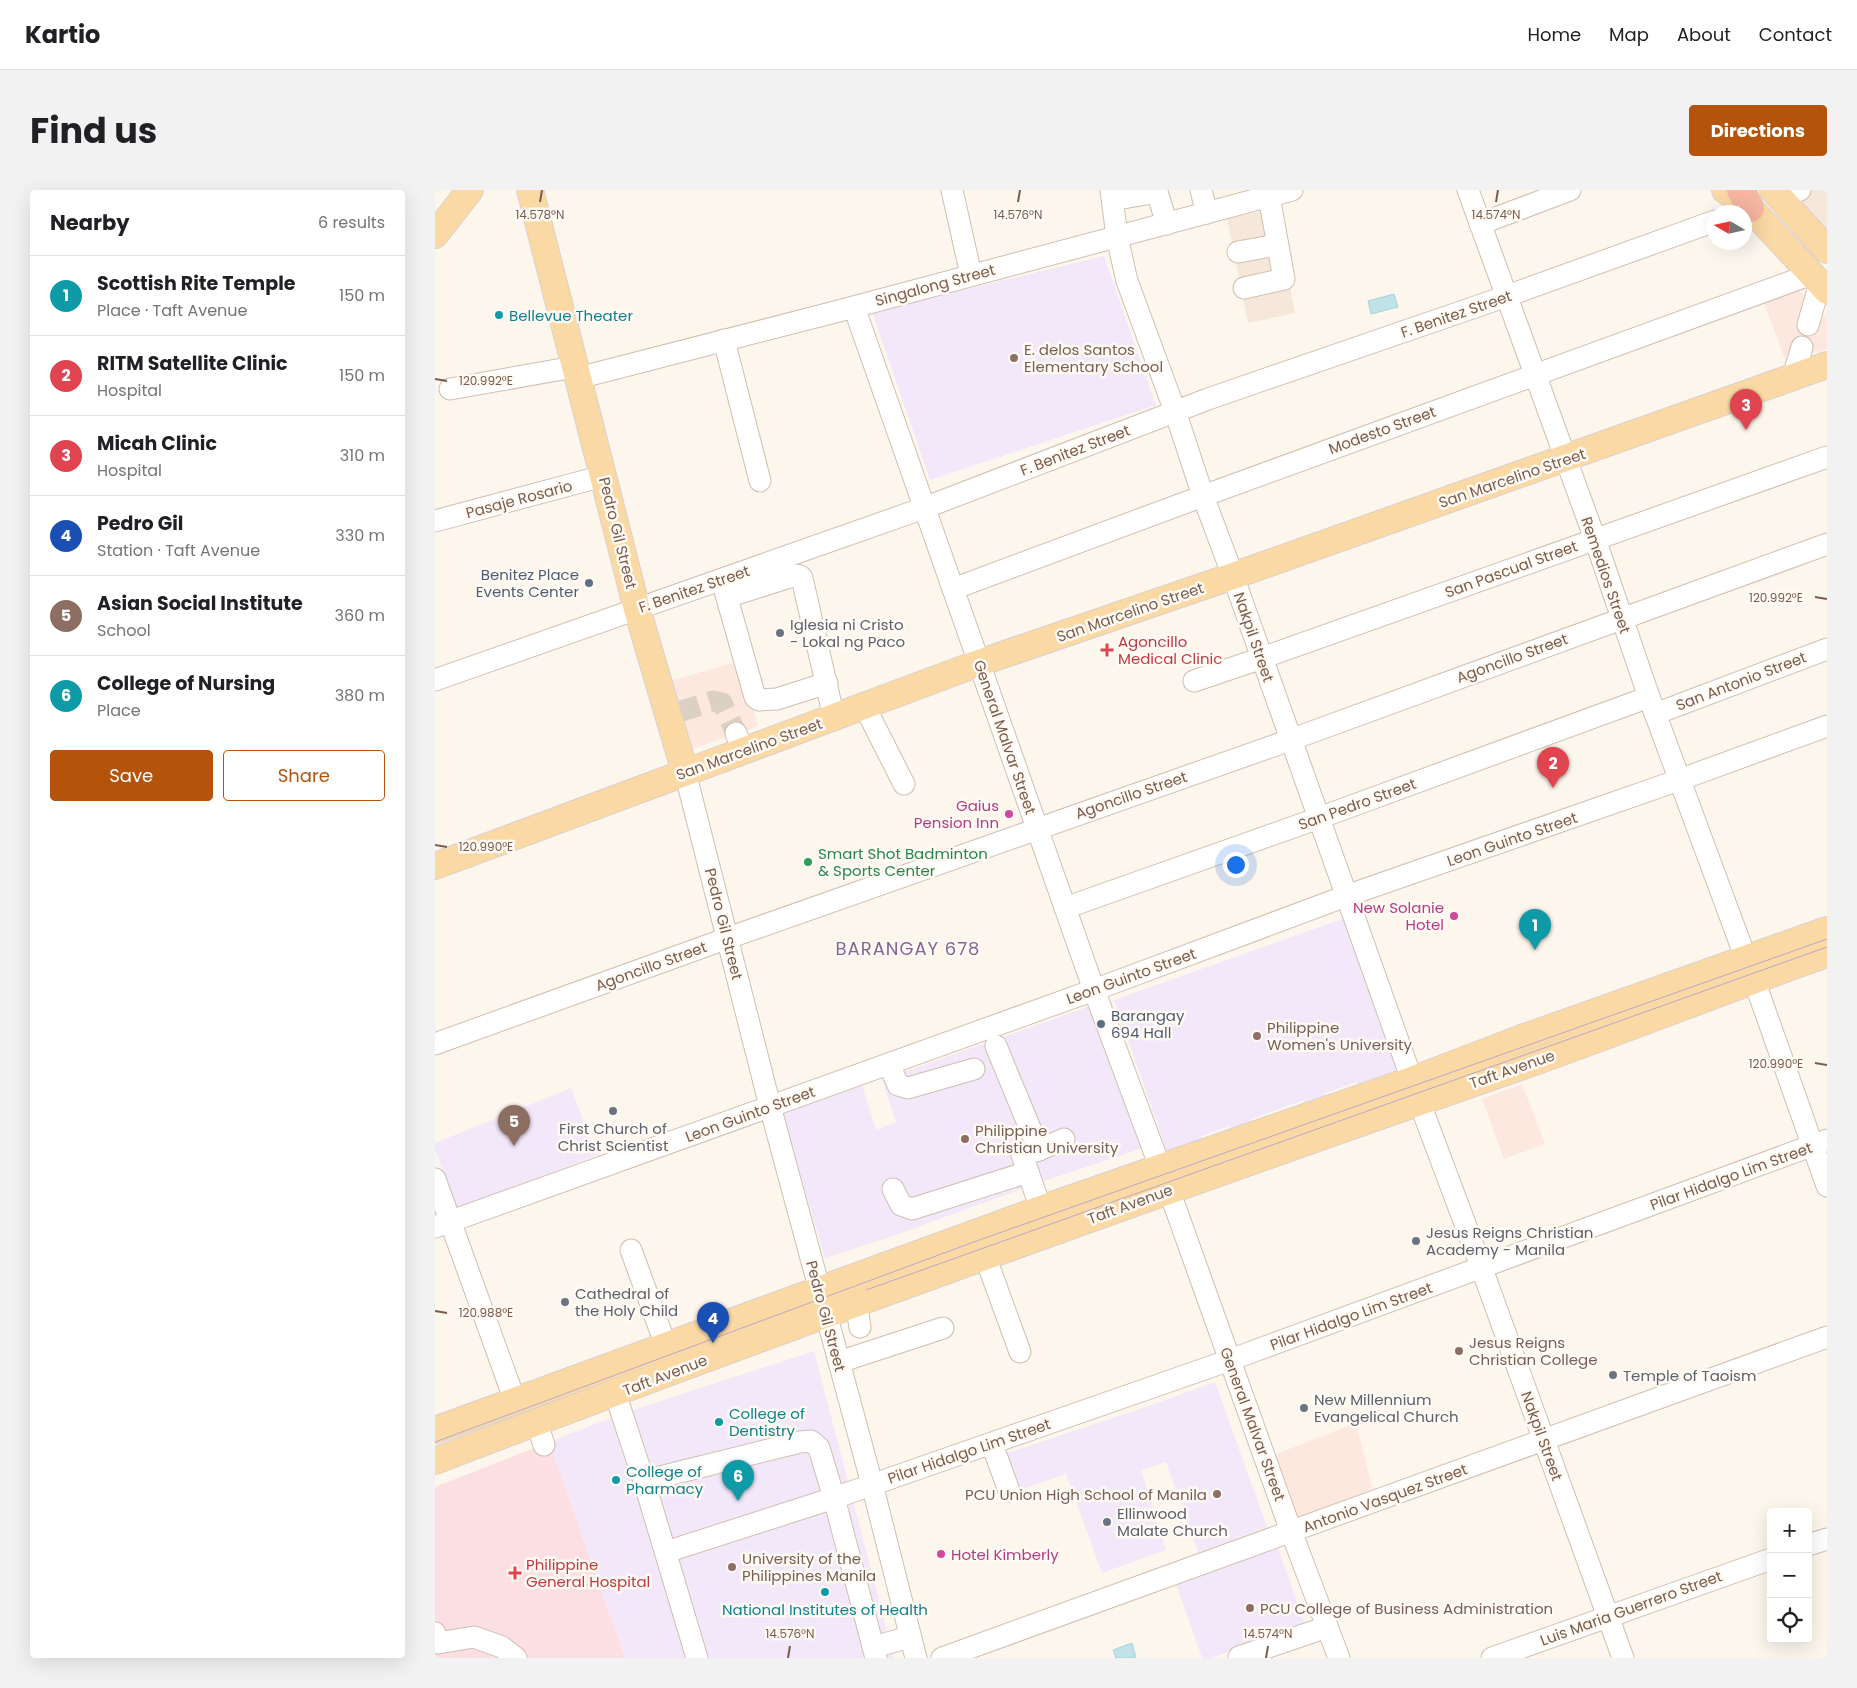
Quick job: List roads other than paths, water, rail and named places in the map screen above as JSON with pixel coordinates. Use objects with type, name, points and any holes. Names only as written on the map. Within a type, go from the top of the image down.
[{"type":"main road","points":[[435,236],[470,190]]},
{"type":"main road","name":"Pedro Gil Street","points":[[530,190],[637,609],[674,713],[685,772]]},
{"type":"main road","points":[[1725,190],[1743,203],[1820,283]]},
{"type":"main road","points":[[1784,192],[1827,250]]},
{"type":"main road","name":"San Marcelino Street","points":[[435,866],[685,772],[740,742],[834,718],[979,663],[1233,576],[1827,365]]},
{"type":"main road","name":"Taft Avenue","points":[[1750,969],[1827,930]]},
{"type":"main road","name":"Taft Avenue","points":[[435,1430],[666,1346],[823,1302],[857,1323],[985,1256],[1165,1178],[1415,1090],[1522,1038],[1750,969],[1827,954]]},
{"type":"main road","name":"Taft Avenue","points":[[435,1461],[540,1434],[615,1394],[823,1302],[1041,1209],[1165,1178]]},
{"type":"street","points":[[952,190],[971,275]]},
{"type":"street","points":[[1201,190],[1207,213]]},
{"type":"street","name":"Singalong Street","points":[[450,389],[576,373],[724,340],[1292,190]]},
{"type":"street","name":"Remedios Street","points":[[1468,190],[1595,539],[1679,780],[1750,969],[1820,1143],[1827,1186]]},
{"type":"street","points":[[1480,224],[1570,190]]},
{"type":"street","points":[[1117,194],[1151,193],[1158,195],[1167,224]]},
{"type":"street","name":"Nakpil Street","points":[[1117,194],[1117,237],[1127,281],[1175,411],[1203,496],[1415,1090],[1623,1658]]},
{"type":"street","points":[[1244,288],[1284,279],[1269,196]]},
{"type":"street","name":"F. Benitez Street","points":[[435,680],[637,609],[725,588],[1175,411],[1507,296],[1707,224]]},
{"type":"street","points":[[1238,252],[1277,245]]},
{"type":"street","points":[[1809,325],[1820,283]]},
{"type":"street","name":"Modesto Street","points":[[953,589],[1535,374],[1820,283]]},
{"type":"street","name":"General Malvar Street","points":[[854,307],[1094,990],[1165,1178],[1291,1532],[1339,1658]]},
{"type":"street","points":[[724,340],[760,481]]},
{"type":"street","points":[[1793,378],[1802,347]]},
{"type":"street","name":"San Pascual Street","points":[[1194,681],[1827,457]]},
{"type":"street","name":"Pasaje Rosario","points":[[435,521],[603,476]]},
{"type":"street","name":"Agoncillo Street","points":[[435,1044],[1037,828],[1290,740],[1827,544]]},
{"type":"street","points":[[827,683],[777,699],[759,700],[755,697],[725,588],[796,575],[802,578],[827,683],[834,718]]},
{"type":"street","name":"San Antonio Street","points":[[1652,706],[1827,648]]},
{"type":"street","points":[[866,706],[904,784]]},
{"type":"street","name":"San Pedro Street","points":[[1065,908],[1319,818],[1652,706]]},
{"type":"street","name":"Leon Guinto Street","points":[[443,1224],[1094,990],[1346,896],[1679,780],[1827,726]]},
{"type":"street","name":"Pedro Gil Street","points":[[685,772],[770,1106],[872,1484],[916,1658]]},
{"type":"street","points":[[996,1046],[1039,1150]]},
{"type":"street","points":[[889,1064],[898,1085],[908,1088],[974,1069]]},
{"type":"street","points":[[1041,1209],[1022,1155],[1064,1139]]},
{"type":"street","name":"Pilar Hidalgo Lim Street","points":[[666,1552],[834,1498],[1230,1360],[1482,1269],[1820,1143]]},
{"type":"street","points":[[893,1189],[901,1205],[912,1209],[1028,1172]]},
{"type":"street","points":[[435,1179],[443,1224],[515,1401]]},
{"type":"street","points":[[631,1250],[666,1346]]},
{"type":"street","points":[[985,1256],[1020,1352]]},
{"type":"street","points":[[837,1354],[852,1342],[857,1323]]},
{"type":"street","points":[[837,1354],[943,1328]]},
{"type":"street","name":"Antonio Vasquez Street","points":[[942,1658],[1827,1337]]},
{"type":"street","points":[[615,1394],[644,1481],[697,1658]]},
{"type":"street","points":[[644,1481],[800,1442],[811,1442],[819,1448],[874,1652],[910,1636]]},
{"type":"street","points":[[992,1444],[1009,1491]]},
{"type":"street","points":[[1812,1544],[1827,1539]]},
{"type":"street","name":"Luis Maria Guerrero Street","points":[[1492,1658],[1767,1560]]},
{"type":"street","points":[[1239,1657],[1327,1627]]},
{"type":"street","points":[[436,1640],[474,1637],[503,1647],[516,1658]]},
{"type":"water","points":[[1394,294],[1398,307],[1371,314],[1368,301]]},
{"type":"water","points":[[1132,1643],[1136,1658],[1116,1658],[1113,1650]]},
{"type":"tunnel","points":[[679,712],[713,701],[722,703],[736,733]]},
{"type":"tram line","points":[[435,1442],[971,1243],[1827,939]]},
{"type":"tram line","points":[[866,1290],[1827,947]]},
{"type":"place","name":"Bellevue Theater","points":[[499,315]]},
{"type":"place","name":"E. delos Santos Elementary School","points":[[1014,358]]},
{"type":"place","name":"Micah Clinic","points":[[1746,430]]},
{"type":"place","name":"Benitez Place Events Center","points":[[589,583]]},
{"type":"place","name":"Iglesia ni Cristo - Lokal ng Paco","points":[[780,633]]},
{"type":"place","name":"Agoncillo Medical Clinic","points":[[1107,650]]},
{"type":"place","name":"RITM Satellite Clinic","points":[[1553,788]]},
{"type":"place","name":"Gaius Pension Inn","points":[[1009,814]]},
{"type":"place","name":"Smart Shot Badminton & Sports Center","points":[[808,862]]},
{"type":"place","name":"New Solanie Hotel","points":[[1454,916]]},
{"type":"place","name":"Scottish Rite Temple","points":[[1535,950]]},
{"type":"place","name":"Barangay 694 Hall","points":[[1101,1024]]},
{"type":"place","name":"Philippine Women's University","points":[[1257,1036]]},
{"type":"place","name":"First Church of Christ Scientist","points":[[613,1111]]},
{"type":"place","name":"Philippine Christian University","points":[[965,1139]]},
{"type":"place","name":"Asian Social Institute","points":[[514,1146]]},
{"type":"place","name":"Jesus Reigns Christian Academy - Manila","points":[[1416,1241]]},
{"type":"place","name":"Cathedral of the Holy Child","points":[[565,1302]]},
{"type":"place","name":"Pedro Gil","points":[[713,1343]]},
{"type":"place","name":"Jesus Reigns Christian College","points":[[1459,1351]]},
{"type":"place","name":"Temple of Taoism","points":[[1613,1375]]},
{"type":"place","name":"New Millennium Evangelical Church","points":[[1304,1408]]},
{"type":"place","name":"College of Dentistry","points":[[719,1422]]},
{"type":"place","name":"College of Pharmacy","points":[[616,1480]]},
{"type":"place","name":"PCU Union High School of Manila","points":[[1217,1494]]},
{"type":"place","name":"College of Nursing","points":[[738,1501]]},
{"type":"place","name":"Ellinwood Malate Church","points":[[1107,1522]]},
{"type":"place","name":"Hotel Kimberly","points":[[941,1554]]},
{"type":"place","name":"University of the Philippines Manila","points":[[732,1567]]},
{"type":"place","name":"Philippine General Hospital","points":[[515,1573]]},
{"type":"place","name":"National Institutes of Health","points":[[825,1592]]},
{"type":"place","name":"PCU College of Business Administration","points":[[1250,1608]]},
{"type":"district","name":"BARANGAY 678","points":[[908,948]]}]
